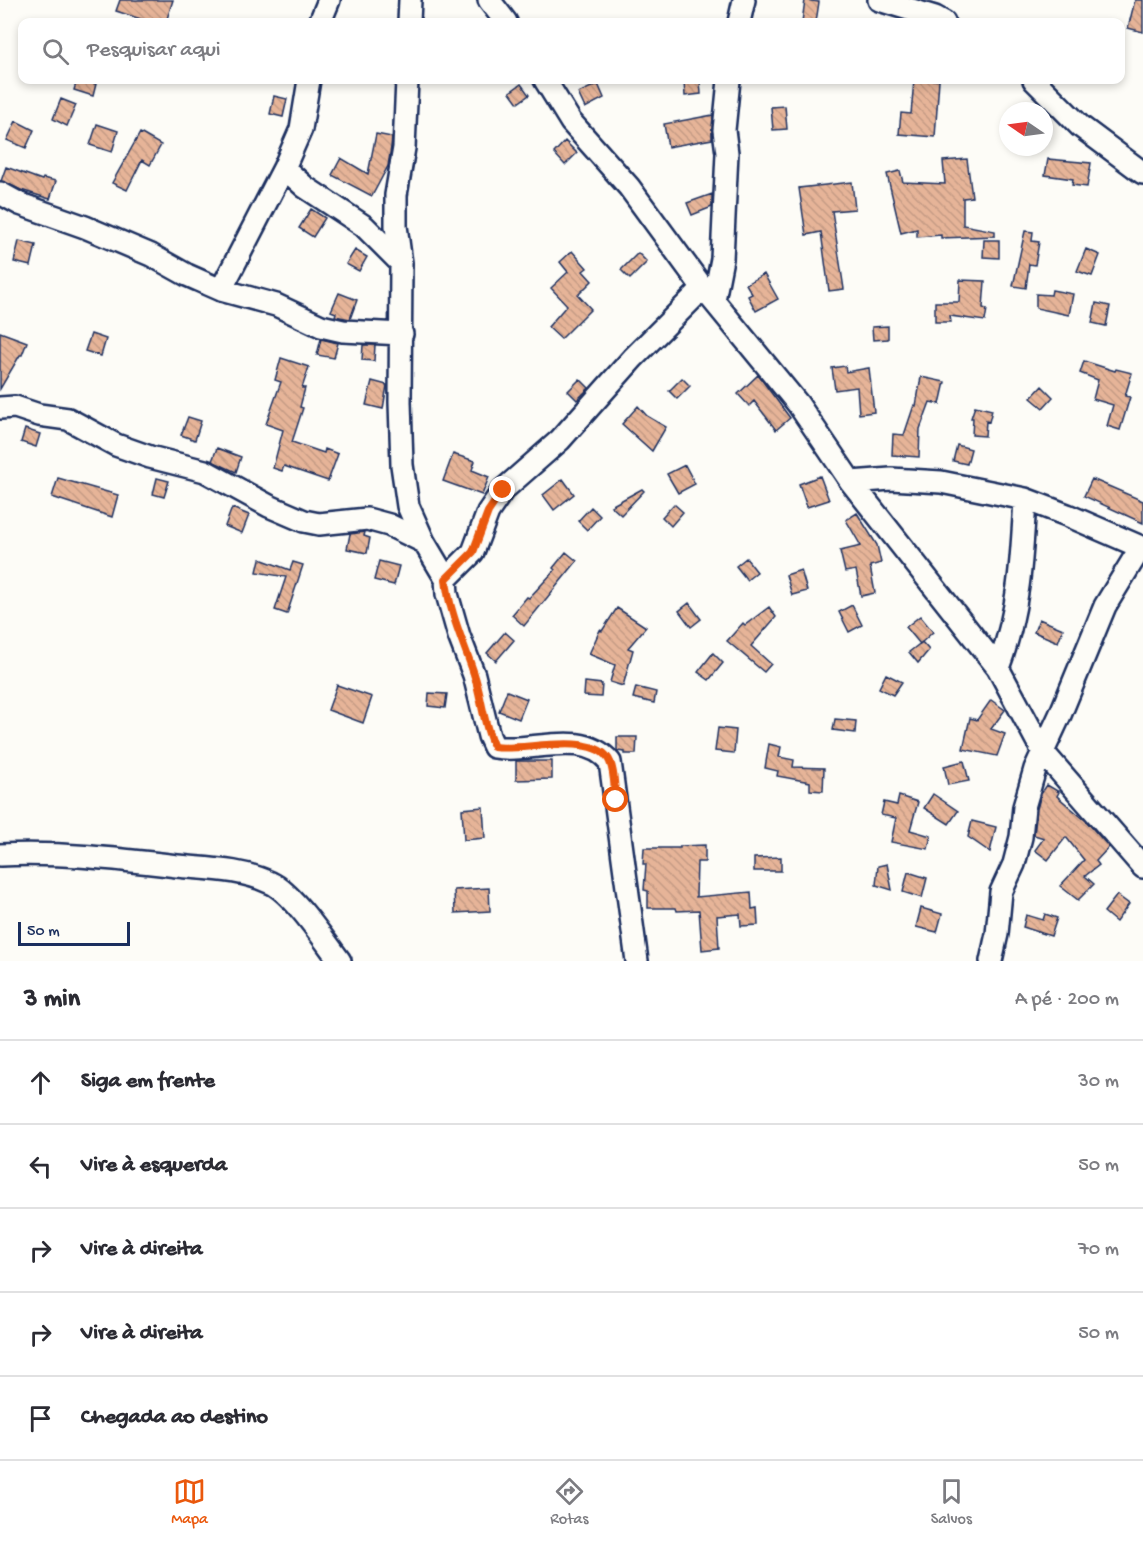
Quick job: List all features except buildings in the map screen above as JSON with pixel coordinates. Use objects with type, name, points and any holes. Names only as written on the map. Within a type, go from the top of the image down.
[{"type":"street","points":[[322,18],[329,0]]},
{"type":"street","points":[[409,18],[410,0]]},
{"type":"street","points":[[489,0],[503,18]]},
{"type":"street","points":[[739,18],[744,0]]},
{"type":"street","points":[[879,0],[937,18]]},
{"type":"street","points":[[221,290],[284,168],[301,129],[308,84]]},
{"type":"street","points":[[407,84],[404,148],[396,195],[396,226],[401,263],[402,465],[408,506],[424,542],[446,579],[447,594],[459,636],[474,675],[489,736],[494,747],[507,749],[574,744],[590,746],[603,753],[610,762],[637,961]]},
{"type":"street","points":[[547,84],[571,122],[629,187],[708,294],[798,404],[851,482],[998,668],[1043,752],[1143,867]]},
{"type":"street","points":[[446,579],[473,552],[488,512],[503,490],[560,440],[633,358],[708,294],[722,260],[727,153],[724,130],[729,84]]},
{"type":"street","points":[[1038,84],[1080,126],[1143,173]]},
{"type":"street","points":[[284,168],[305,187],[364,226],[401,263]]},
{"type":"street","points":[[0,193],[20,204],[85,227],[151,255],[221,290],[276,305],[321,326],[343,331],[402,334]]},
{"type":"street","points":[[0,408],[15,407],[39,415],[68,419],[116,445],[150,458],[204,471],[269,506],[304,521],[319,524],[366,519],[389,525],[424,542]]},
{"type":"street","points":[[851,482],[891,479],[941,482],[1025,499],[1067,514],[1142,547],[1105,606],[1035,769],[1024,807],[1021,837],[1014,864],[1001,892],[997,934],[991,961]]},
{"type":"street","points":[[998,668],[1009,640],[1018,593],[1025,499]]},
{"type":"street","points":[[0,855],[36,853],[96,857],[240,873],[273,883],[299,907],[340,961]]},
{"type":"route","points":[[503,490],[488,512],[473,552],[446,579],[447,594],[459,636],[474,675],[489,736],[494,747],[507,749],[574,744],[590,746],[603,753],[610,762],[616,800]]}]
